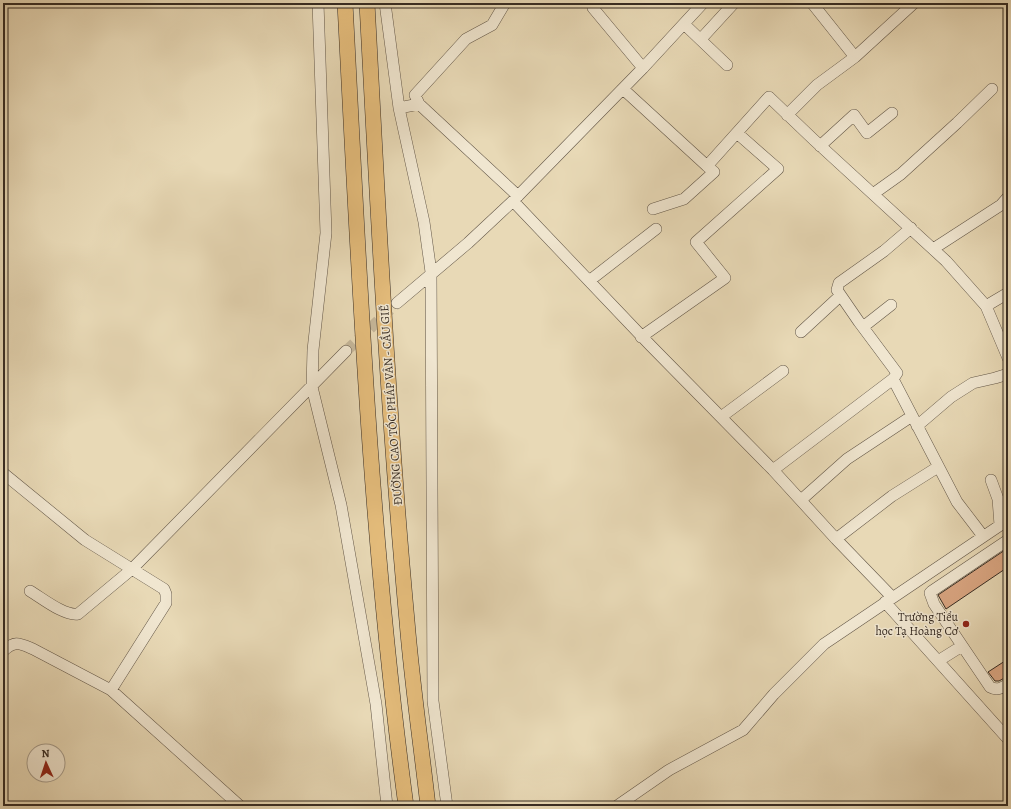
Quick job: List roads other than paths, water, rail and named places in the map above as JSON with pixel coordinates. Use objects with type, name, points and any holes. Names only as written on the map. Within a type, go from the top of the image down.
[{"type":"highway","name":"ĐƯỜNG CAO TỐC PHÁP VÂN - CẦU GIẼ","points":[[344,3],[365,378],[397,744],[406,806]]},
{"type":"highway","name":"ĐƯỜNG CAO TỐC PHÁP VÂN - CẦU GIẼ","points":[[367,3],[388,378],[402,566],[428,806]]},
{"type":"street","points":[[318,3],[326,233],[313,350],[312,387],[342,513],[376,704],[387,806]]},
{"type":"street","points":[[386,3],[399,108],[424,222],[431,272],[434,701],[447,806]]},
{"type":"street","points":[[505,3],[492,25],[466,39],[415,95],[419,104],[515,199],[641,336],[773,470],[889,599],[938,661],[1008,739]]},
{"type":"street","points":[[592,3],[593,8],[643,68]]},
{"type":"street","points":[[397,303],[515,199],[623,89],[703,3]]},
{"type":"street","points":[[700,39],[734,3]]},
{"type":"street","points":[[812,3],[855,57]]},
{"type":"street","points":[[787,115],[817,85],[855,57],[914,3]]},
{"type":"street","points":[[684,24],[727,65]]},
{"type":"street","points":[[623,89],[714,172],[684,199],[653,209]]},
{"type":"street","points":[[873,194],[901,174],[992,89]]},
{"type":"street","points":[[707,166],[769,97],[820,146],[946,261],[986,306],[1008,358]]},
{"type":"street","points":[[399,108],[419,104]]},
{"type":"street","points":[[820,146],[854,115],[867,133],[892,113]]},
{"type":"street","points":[[641,336],[725,278],[696,242],[778,169],[737,133]]},
{"type":"street","points":[[933,249],[1001,205],[1008,197]]},
{"type":"street","points":[[773,470],[893,379],[897,373],[837,290],[839,283],[884,251],[910,228]]},
{"type":"street","points":[[589,281],[656,229]]},
{"type":"street","points":[[986,306],[1008,293]]},
{"type":"street","points":[[801,332],[840,296]]},
{"type":"street","points":[[863,327],[891,305]]},
{"type":"street","points":[[30,591],[64,612],[73,615],[78,614],[132,569],[346,351]]},
{"type":"street","points":[[721,417],[783,371]]},
{"type":"street","points":[[917,426],[951,397],[973,383],[1008,374]]},
{"type":"street","points":[[893,379],[957,502],[983,536]]},
{"type":"street","points":[[800,500],[847,459],[912,416]]},
{"type":"street","points":[[836,539],[892,496],[938,467]]},
{"type":"street","points":[[3,473],[86,540],[164,589],[167,598],[166,603],[111,690]]},
{"type":"street","points":[[618,806],[669,770],[743,730],[774,694],[824,644],[1004,523],[998,499],[991,480]]},
{"type":"street","points":[[1008,540],[930,593],[934,604],[990,687],[995,690],[1008,684]]},
{"type":"street","points":[[3,651],[10,645],[20,644],[33,649],[111,690],[240,806]]},
{"type":"street","points":[[938,661],[962,646]]},
{"type":"tunnel","points":[[346,351],[397,303]]},
{"type":"place","name":"Trường Tiểu học Tạ Hoàng Cơ","points":[[966,624]]}]
